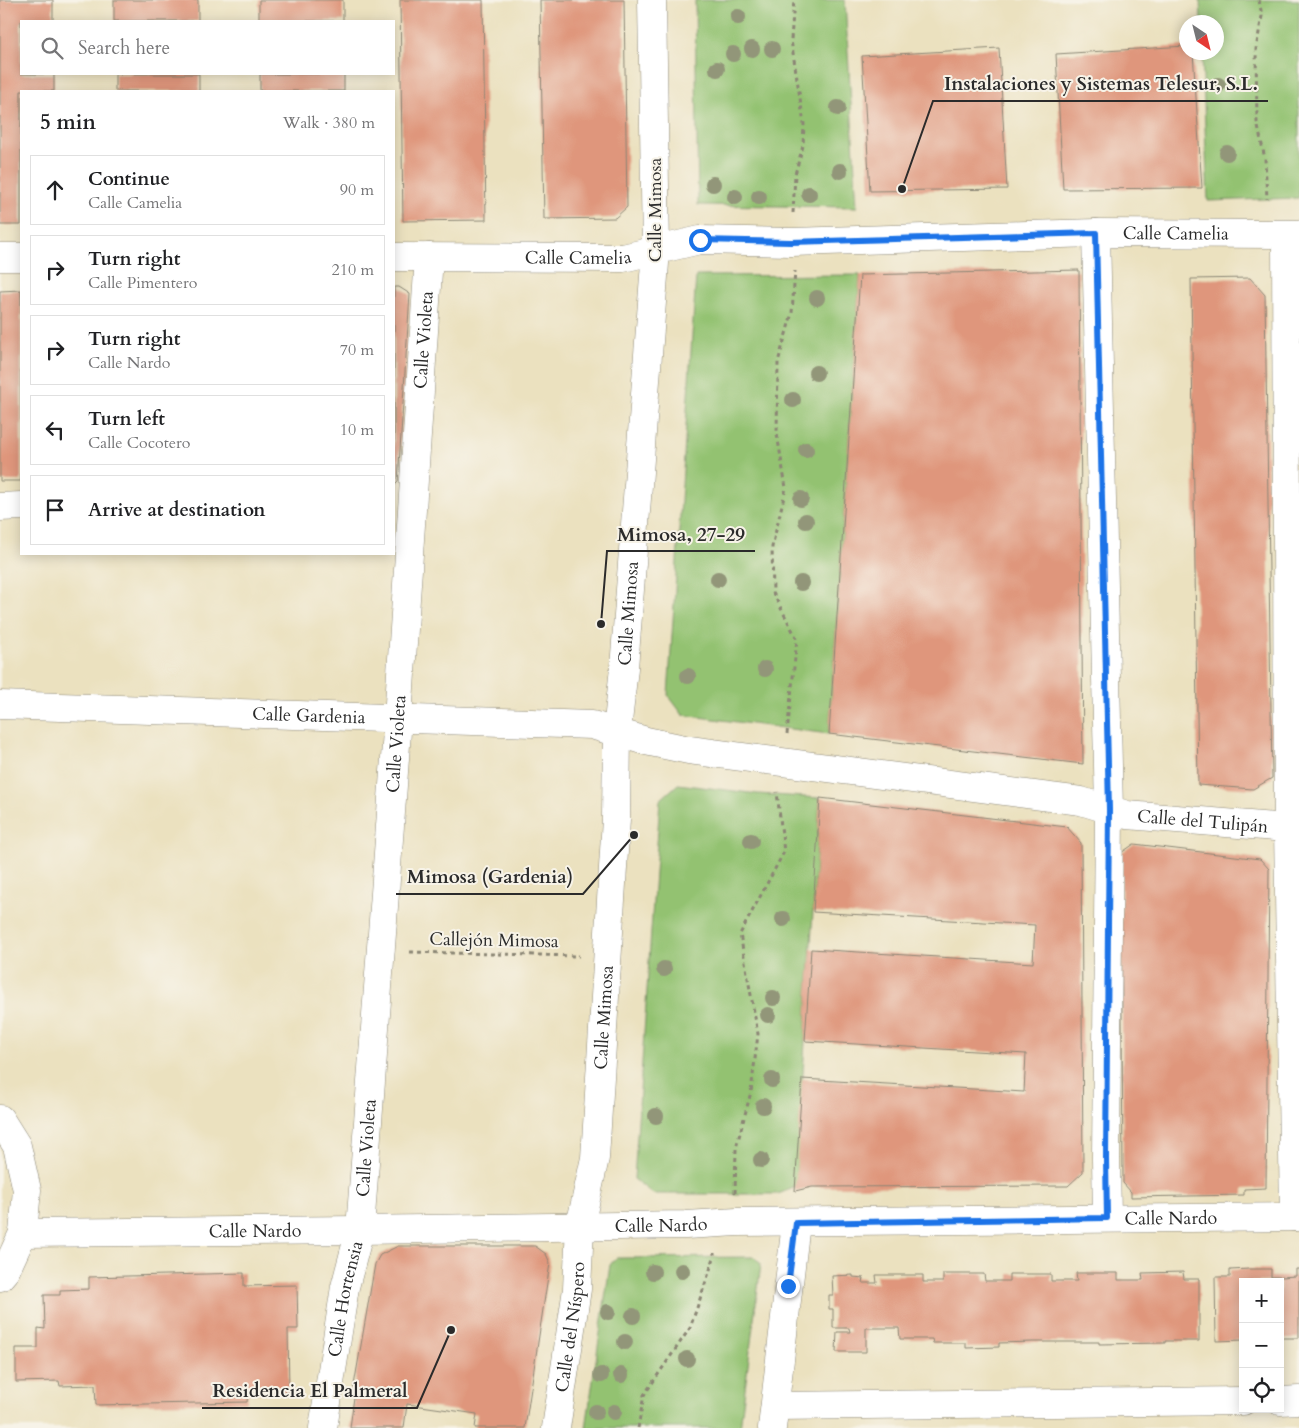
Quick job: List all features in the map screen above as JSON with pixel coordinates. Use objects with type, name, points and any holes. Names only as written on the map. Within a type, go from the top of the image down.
[{"type":"street","name":"Calle Mimosa","points":[[580,1226],[595,1158],[616,819],[617,732],[624,668],[656,250],[652,0]]},
{"type":"street","name":"Calle Camelia","points":[[395,257],[623,258],[700,240],[791,242],[1096,233],[1292,234]]},
{"type":"street","points":[[1096,233],[1109,810],[1107,1218]]},
{"type":"street","points":[[1292,234],[1296,1217]]},
{"type":"street","points":[[0,257],[20,257]]},
{"type":"street","name":"Calle Violeta","points":[[360,1230],[398,718],[403,512],[429,257]]},
{"type":"street","points":[[0,507],[20,506]]},
{"type":"street","name":"Calle Gardenia","points":[[0,705],[592,725],[617,732]]},
{"type":"street","name":"Calle del Tulipán","points":[[617,732],[646,741],[689,750],[1081,801],[1127,815],[1294,829]]},
{"type":"street","points":[[0,1119],[16,1146],[27,1190],[23,1233],[6,1270],[0,1277]]},
{"type":"street","name":"Calle Nardo","points":[[23,1233],[686,1225],[737,1222],[796,1223],[1296,1217]]},
{"type":"street","points":[[796,1223],[773,1417],[1239,1401]]},
{"type":"street","name":"Calle del Níspero","points":[[556,1428],[577,1289],[580,1226]]},
{"type":"street","name":"Calle Hortensia","points":[[323,1428],[345,1287],[360,1230]]},
{"type":"street","points":[[1284,1401],[1299,1400]]},
{"type":"path","points":[[793,207],[795,174],[803,146],[804,124],[791,40],[794,0]]},
{"type":"path","points":[[1259,0],[1262,16],[1256,48],[1257,122],[1265,160],[1267,198]]},
{"type":"path","name":"Callejón Mimosa","points":[[381,951],[607,957]]},
{"type":"path","points":[[638,1428],[644,1395],[690,1328],[714,1258]]},
{"type":"green space","points":[[695,0],[845,0],[857,207],[698,205]]},
{"type":"green space","points":[[1200,0],[1299,0],[1299,198],[1208,201],[1202,60],[1224,60],[1224,15],[1201,15]]},
{"type":"green space","points":[[860,275],[829,734],[683,715],[668,695],[696,276]]},
{"type":"green space","points":[[678,784],[758,794],[820,798],[796,1187],[778,1194],[653,1194],[634,1179],[660,800]]},
{"type":"green space","points":[[754,1257],[761,1264],[740,1428],[586,1428],[610,1265],[616,1258]]},
{"type":"building","points":[[0,0],[53,0],[53,20],[20,20],[20,75],[54,75],[54,90],[20,90],[20,225],[0,225]]},
{"type":"building","points":[[114,0],[198,0],[198,20],[114,20]]},
{"type":"building","points":[[259,0],[343,0],[343,20],[259,20]]},
{"type":"building","points":[[400,0],[483,0],[486,220],[403,221]]},
{"type":"building","points":[[540,0],[624,0],[627,207],[615,218],[544,219]]},
{"type":"building","points":[[1179,46],[1179,60],[1194,60],[1202,188],[1063,189],[1056,54]]},
{"type":"building","points":[[999,48],[1007,189],[870,191],[862,56]]},
{"type":"building","points":[[115,75],[199,75],[199,90],[115,90]]},
{"type":"building","points":[[260,75],[344,75],[344,90],[260,90]]},
{"type":"building","points":[[1079,270],[1083,764],[829,734],[860,275]]},
{"type":"building","points":[[1250,278],[1265,295],[1272,778],[1253,789],[1198,785],[1191,279]]},
{"type":"building","points":[[395,287],[399,287],[410,294],[398,481],[395,484]]},
{"type":"building","points":[[20,290],[20,481],[0,481],[0,291]]},
{"type":"building","points":[[820,798],[1067,827],[1081,843],[1083,1172],[1068,1186],[812,1187],[795,1191],[802,1079],[1024,1092],[1026,1054],[805,1041],[811,949],[1033,963],[1035,925],[813,912]]},
{"type":"building","points":[[1134,844],[1260,859],[1269,869],[1266,1188],[1244,1189],[1244,1195],[1131,1197],[1131,1192],[1123,1183],[1121,853]]},
{"type":"building","points":[[398,1246],[535,1246],[546,1254],[550,1263],[525,1428],[475,1428],[477,1414],[407,1404],[404,1428],[350,1428],[354,1397],[352,1397],[375,1264],[380,1255]]},
{"type":"building","points":[[1271,1269],[1271,1277],[1282,1277],[1296,1276],[1296,1269],[1299,1269],[1299,1338],[1284,1338],[1284,1278],[1239,1278],[1239,1340],[1216,1341],[1215,1277],[1230,1277],[1230,1270]]},
{"type":"building","points":[[1183,1272],[1184,1279],[1199,1279],[1199,1341],[1099,1344],[1099,1342],[1032,1342],[999,1343],[999,1347],[966,1348],[966,1343],[933,1343],[932,1339],[900,1339],[899,1328],[866,1328],[866,1352],[836,1352],[837,1332],[850,1332],[849,1328],[833,1328],[833,1309],[829,1309],[829,1295],[833,1295],[832,1276],[853,1275],[853,1277],[864,1278],[863,1283],[877,1283],[876,1275],[923,1275],[923,1282],[943,1282],[943,1274],[984,1274],[985,1281],[1009,1281],[1009,1274],[1051,1274],[1051,1281],[1077,1281],[1076,1273],[1118,1273],[1118,1280],[1143,1280],[1142,1273]]},
{"type":"building","points":[[244,1273],[244,1286],[297,1285],[298,1329],[288,1329],[289,1392],[248,1393],[247,1402],[96,1405],[95,1385],[60,1386],[59,1381],[16,1382],[16,1348],[38,1348],[38,1328],[45,1329],[44,1295],[60,1295],[60,1290],[89,1289],[89,1277]]},
{"type":"place","name":"Instalaciones y Sistemas Telesur, S.L.","points":[[902,189]]},
{"type":"place","name":"Mimosa, 27-29","points":[[601,624]]},
{"type":"place","name":"Mimosa (Gardenia)","points":[[634,835]]},
{"type":"place","name":"Residencia El Palmeral","points":[[451,1330]]},
{"type":"route","points":[[700,240],[791,242],[1096,233],[1109,810],[1107,1218],[796,1223],[788,1286]]}]
